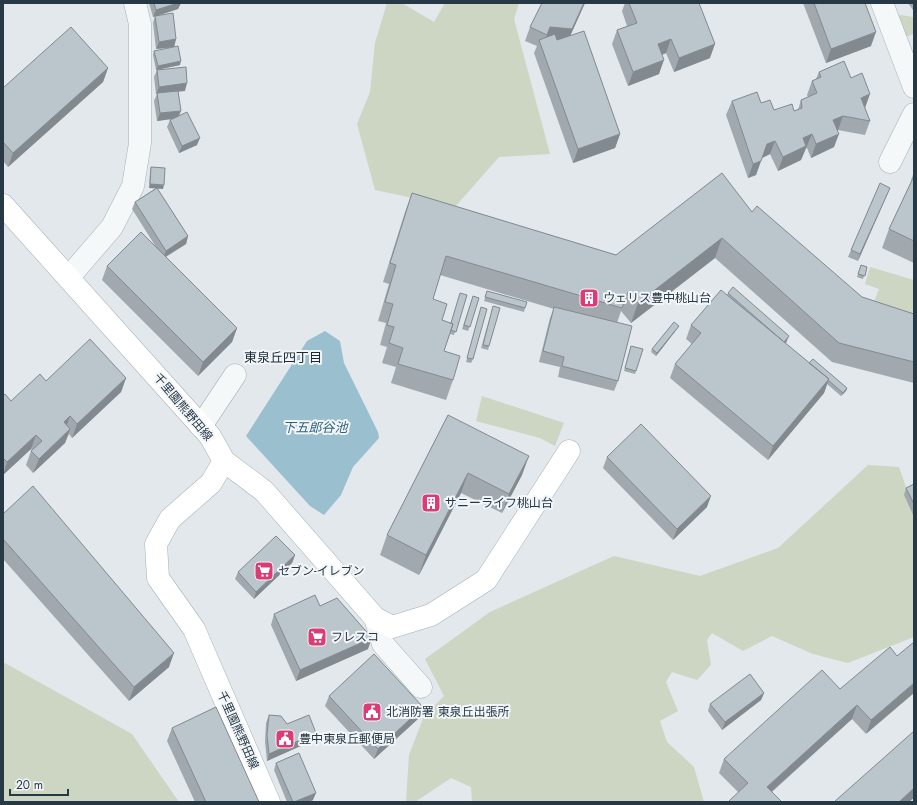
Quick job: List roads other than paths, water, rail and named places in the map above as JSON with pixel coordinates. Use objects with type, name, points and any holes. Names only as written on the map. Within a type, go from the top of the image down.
[{"type":"street","points":[[69,277],[112,227],[133,186],[140,143],[140,24],[135,3]]},
{"type":"street","points":[[882,3],[914,87]]},
{"type":"street","points":[[890,162],[914,114]]},
{"type":"street","name":"千里園熊野田線","points":[[3,205],[210,436],[224,461],[210,483],[170,519],[156,544],[158,578],[194,629],[269,802]]},
{"type":"street","points":[[201,426],[235,375]]},
{"type":"street","points":[[224,461],[264,491],[375,618],[392,627],[431,615],[486,580],[569,452]]},
{"type":"street","points":[[375,618],[383,644],[421,687]]},
{"type":"water","name":"下五郎谷池","points":[[325,331],[340,341],[344,363],[378,432],[379,438],[353,467],[341,495],[324,515],[310,506],[246,436],[307,341]]},
{"type":"place","name":"ウェリス豊中桃山台","points":[[589,298]]},
{"type":"place","name":"サニーライフ桃山台","points":[[431,503]]},
{"type":"place","name":"セブン-イレブン","points":[[264,571]]},
{"type":"place","name":"フレスコ","points":[[317,637]]},
{"type":"place","name":"北消防署 東泉丘出張所","points":[[372,712]]},
{"type":"place","name":"豊中東泉丘郵便局","points":[[285,739]]},
{"type":"district","name":"東泉丘四丁目","points":[[283,357]]}]
